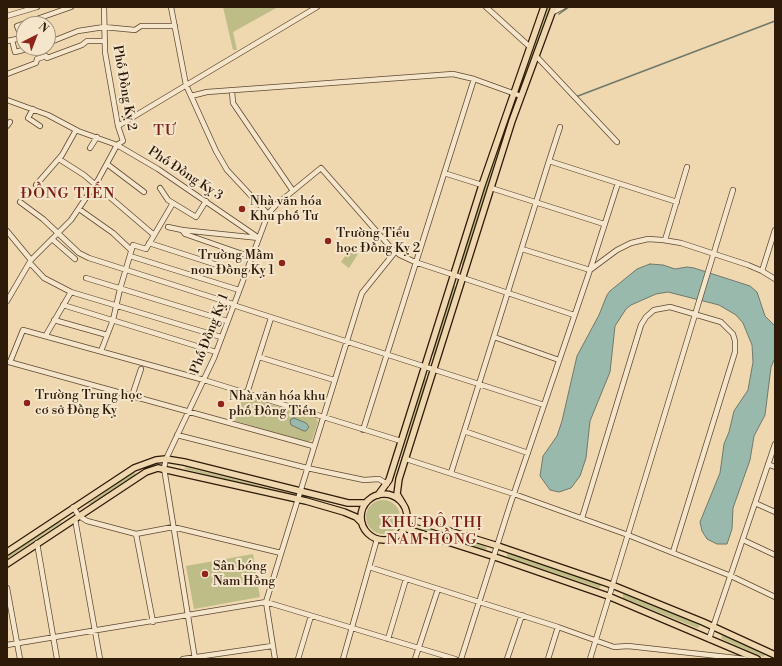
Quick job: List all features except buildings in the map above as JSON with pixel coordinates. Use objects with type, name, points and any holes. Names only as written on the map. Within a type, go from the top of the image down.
[{"type":"main road","points":[[378,495],[387,484],[482,185],[544,7]]},
{"type":"main road","points":[[7,564],[146,472],[164,468],[344,512],[353,516],[362,523],[368,533],[377,538],[386,540],[394,538],[404,528],[407,518],[397,490],[462,278],[521,96],[554,9]]},
{"type":"main road","points":[[7,552],[73,507],[141,464],[166,458],[348,503],[366,503]]},
{"type":"main road","points":[[362,523],[361,514],[366,503],[371,498],[378,495],[393,496],[403,504]]},
{"type":"main road","points":[[407,518],[498,546],[612,585],[775,654]]},
{"type":"main road","points":[[404,528],[495,557],[608,596],[757,659]]},
{"type":"street","points":[[7,16],[36,7]]},
{"type":"street","points":[[16,52],[9,40],[22,38],[17,26],[71,7]]},
{"type":"street","name":"Phố Đồng Kỵ 2","points":[[7,302],[30,262],[79,209],[118,145],[123,142],[118,126],[105,41],[104,7]]},
{"type":"street","points":[[171,7],[186,85],[216,151],[227,170],[268,214]]},
{"type":"street","points":[[118,126],[317,7]]},
{"type":"street","points":[[486,7],[530,47]]},
{"type":"street","points":[[554,9],[563,7]]},
{"type":"street","points":[[56,40],[78,31],[104,27],[135,30],[141,26],[175,26]]},
{"type":"street","points":[[7,74],[36,63],[37,59],[46,56],[47,58],[82,45],[87,41],[105,41]]},
{"type":"street","points":[[537,57],[617,142]]},
{"type":"street","points":[[191,96],[207,92],[453,74],[474,79],[521,96]]},
{"type":"street","points":[[363,430],[386,353],[474,79]]},
{"type":"street","points":[[232,91],[233,103],[294,191]]},
{"type":"street","name":"Phố Đồng Kỵ 3","points":[[7,100],[33,109],[76,130],[118,145],[158,169],[259,238]]},
{"type":"street","points":[[33,109],[28,118],[40,126]]},
{"type":"street","points":[[451,473],[560,127]]},
{"type":"street","points":[[36,185],[59,159],[76,130]]},
{"type":"street","points":[[90,148],[97,137]]},
{"type":"street","points":[[59,159],[84,175],[154,235]]},
{"type":"street","points":[[550,161],[677,202]]},
{"type":"street","points":[[107,164],[144,192]]},
{"type":"street","points":[[665,240],[688,167]]},
{"type":"street","name":"Phố Đồng Kỵ 1","points":[[195,658],[164,468],[166,458],[216,352],[268,214],[322,168],[395,252]]},
{"type":"street","points":[[444,173],[482,185]]},
{"type":"street","points":[[461,659],[514,494],[618,183]]},
{"type":"street","points":[[160,188],[168,200],[196,217],[206,201]]},
{"type":"street","points":[[491,188],[536,201],[604,224]]},
{"type":"street","points":[[590,659],[608,596],[676,380],[694,314],[734,190]]},
{"type":"street","points":[[20,202],[43,219],[79,254],[125,271],[386,353],[544,405]]},
{"type":"street","points":[[101,351],[113,320],[120,288],[133,245],[146,249],[173,203]]},
{"type":"street","points":[[79,209],[113,234],[131,250]]},
{"type":"street","points":[[168,227],[182,230],[259,238]]},
{"type":"street","points":[[182,230],[185,234],[251,257]]},
{"type":"street","points":[[7,232],[44,278],[71,292],[116,304],[222,337]]},
{"type":"street","points":[[762,271],[775,232]]},
{"type":"street","points":[[52,239],[75,259]]},
{"type":"street","points":[[590,270],[617,250],[631,243],[648,239],[665,240],[714,254],[762,271],[775,279]]},
{"type":"street","points":[[150,243],[245,274]]},
{"type":"street","points":[[522,248],[590,270]]},
{"type":"street","points":[[275,659],[266,602],[298,500],[313,446],[362,293],[395,252],[416,262],[453,275],[574,314]]},
{"type":"street","points":[[130,256],[239,290]]},
{"type":"street","points":[[594,257],[596,262],[601,262]]},
{"type":"street","points":[[86,278],[227,321]]},
{"type":"street","points":[[46,335],[71,292]]},
{"type":"street","points":[[63,305],[216,352]]},
{"type":"street","points":[[582,518],[644,321],[651,312],[664,307],[694,314],[724,324],[733,334],[736,348],[674,552]]},
{"type":"street","points":[[246,393],[271,318]]},
{"type":"street","points":[[54,320],[107,335]]},
{"type":"street","points":[[313,446],[8,362],[23,330],[46,335],[204,380],[401,441]]},
{"type":"street","points":[[494,337],[559,360]]},
{"type":"street","points":[[259,357],[334,380]]},
{"type":"street","points":[[132,396],[141,368]]},
{"type":"street","points":[[464,431],[528,453]]},
{"type":"street","points":[[177,435],[307,468],[364,480],[379,479],[387,484]]},
{"type":"street","points":[[709,639],[775,444]]},
{"type":"street","points":[[406,459],[514,494],[674,552],[731,576],[775,597]]},
{"type":"street","points":[[768,464],[775,467]]},
{"type":"street","points":[[755,503],[775,512]]},
{"type":"street","points":[[73,507],[77,517],[100,659]]},
{"type":"street","points":[[77,517],[136,534],[173,527],[281,553]]},
{"type":"street","points":[[136,534],[153,622]]},
{"type":"street","points":[[343,659],[377,538]]},
{"type":"street","points":[[743,540],[775,555]]},
{"type":"street","points":[[37,543],[57,659]]},
{"type":"street","points":[[369,567],[522,615],[614,647],[628,646],[745,659]]},
{"type":"street","points":[[388,639],[406,579]]},
{"type":"street","points":[[7,588],[20,659]]},
{"type":"street","points":[[415,659],[438,589]]},
{"type":"street","points":[[7,644],[153,622],[266,602],[455,659]]},
{"type":"street","points":[[507,659],[522,615]]},
{"type":"street","points":[[298,659],[311,616]]},
{"type":"street","points":[[548,659],[558,627]]},
{"type":"street","points":[[183,659],[272,646]]},
{"type":"shaded area","points":[[223,7],[278,7],[233,32],[237,50],[233,50]]},
{"type":"shaded area","points":[[548,7],[551,7],[545,25],[525,74],[524,72]]},
{"type":"shaded area","points":[[510,112],[464,264],[462,265],[461,263],[492,164]]},
{"type":"shaded area","points":[[350,249],[358,254],[349,268],[341,262]]},
{"type":"shaded area","points":[[650,264],[663,265],[675,269],[687,267],[694,268],[750,286],[757,292],[765,316],[775,326],[775,358],[771,367],[765,415],[754,436],[750,460],[733,508],[732,529],[727,544],[717,544],[707,539],[702,531],[700,522],[720,473],[724,444],[729,432],[734,411],[748,390],[753,362],[752,345],[743,323],[736,315],[719,305],[668,292],[656,294],[631,305],[626,309],[615,326],[610,372],[590,421],[586,458],[580,476],[571,488],[559,492],[550,490],[540,476],[543,456],[557,436],[562,421],[577,356],[599,315],[607,295],[637,269]]},
{"type":"shaded area","points":[[453,287],[456,287],[434,356],[432,354]]},
{"type":"shaded area","points":[[425,378],[427,380],[397,477],[395,479]]},
{"type":"shaded area","points":[[243,396],[316,418],[318,422],[312,440],[308,442],[235,421]]},
{"type":"shaded area","points":[[294,418],[306,423],[309,427],[306,431],[291,425],[290,420]]},
{"type":"shaded area","points":[[185,467],[285,492],[287,495],[185,469]]},
{"type":"shaded area","points":[[133,472],[136,473],[134,476],[91,504],[88,504]]},
{"type":"shaded area","points":[[383,500],[395,505],[400,517],[395,529],[383,534],[371,529],[366,517],[371,505]]},
{"type":"shaded area","points":[[59,522],[62,522],[7,559],[7,555]]},
{"type":"shaded area","points":[[422,526],[484,545],[487,548],[485,550],[422,531],[420,528]]},
{"type":"shaded area","points":[[507,553],[599,584],[601,586],[599,588],[507,557]]},
{"type":"shaded area","points":[[253,554],[260,597],[194,609],[186,566]]},
{"type":"shaded area","points":[[623,593],[700,626],[697,628],[623,598]]},
{"type":"shaded area","points":[[723,635],[765,655],[763,657],[722,639],[721,637]]},
{"type":"waterway","points":[[559,14],[569,7]]},
{"type":"waterway","points":[[578,96],[775,21]]},
{"type":"place","name":"Nhà văn hóa Khu phố Tư","points":[[242,209]]},
{"type":"place","name":"Trường Tiểu học Đồng Kỵ 2","points":[[328,241]]},
{"type":"place","name":"Trường Mầm non Đồng Kỵ 1","points":[[282,263]]},
{"type":"place","name":"Trường Trung học cơ sở Đồng Kỵ","points":[[27,403]]},
{"type":"place","name":"Nhà văn hóa khu phố Đông Tiến","points":[[221,404]]},
{"type":"place","name":"Sân bóng Nam Hồng","points":[[205,574]]},
{"type":"district","name":"TƯ","points":[[165,131]]},
{"type":"district","name":"ĐỒNG TIẾN","points":[[68,194]]},
{"type":"district","name":"KHU ĐÔ THỊ NAM HỒNG","points":[[432,532]]}]
